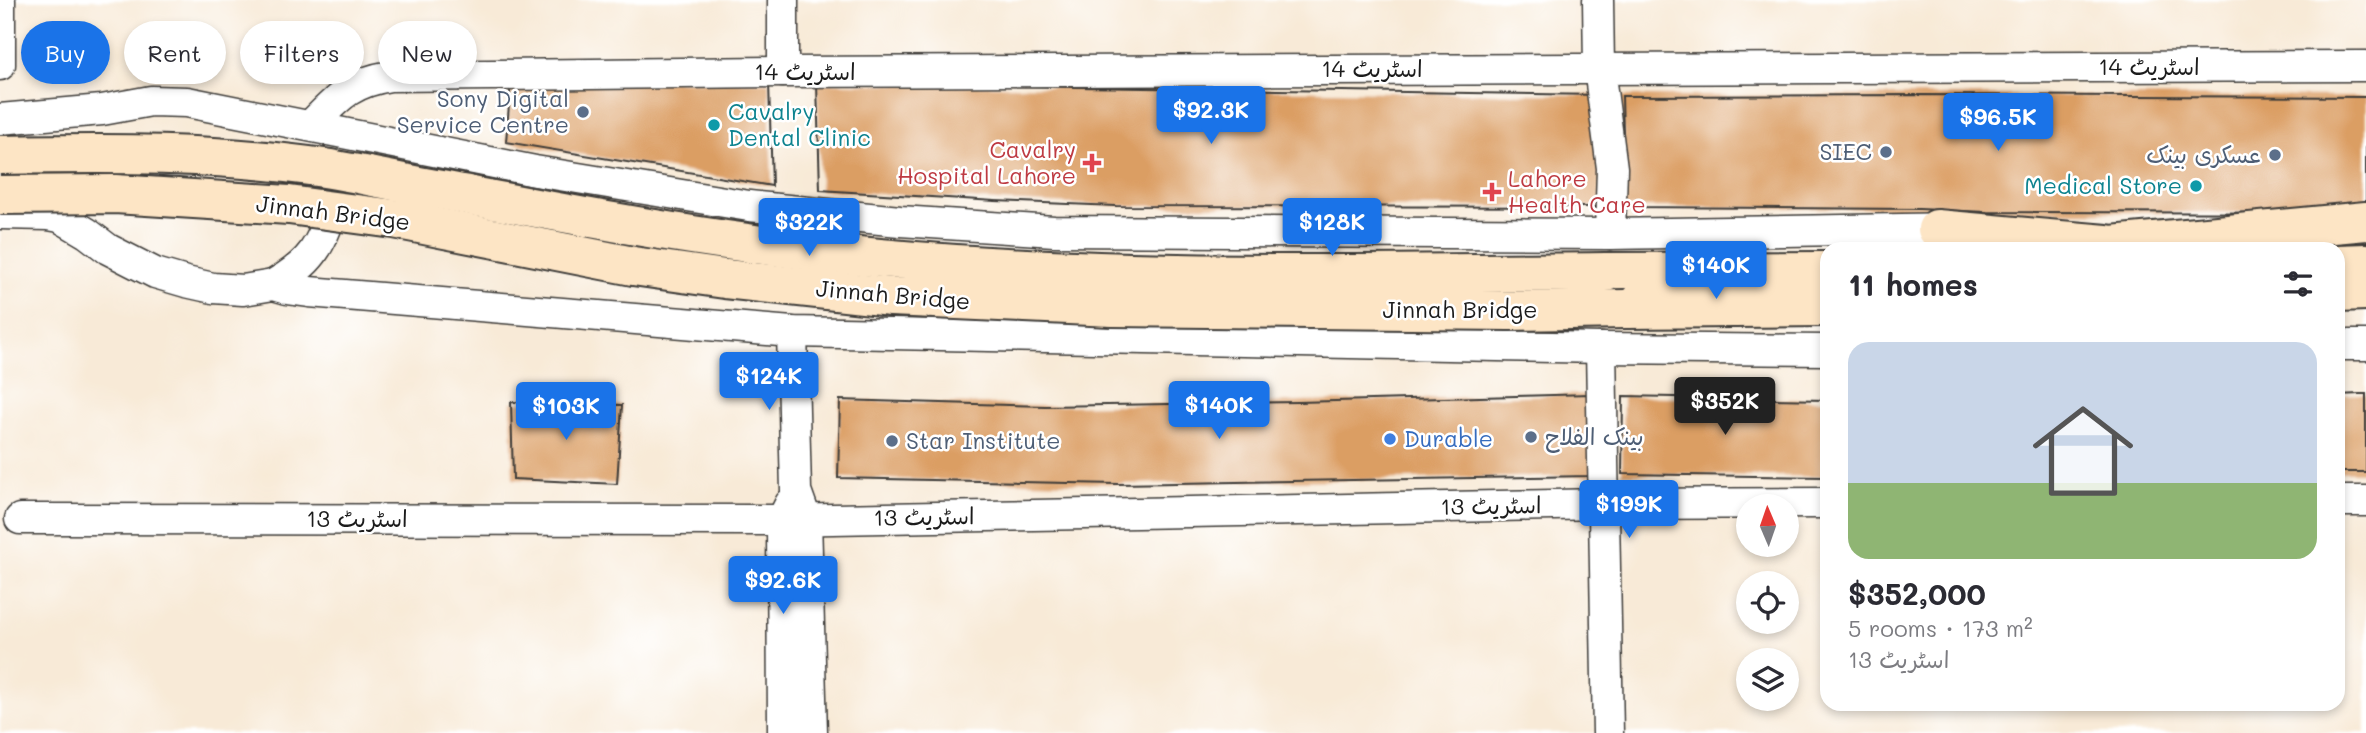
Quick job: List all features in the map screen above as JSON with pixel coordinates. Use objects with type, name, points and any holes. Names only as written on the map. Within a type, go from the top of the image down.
[{"type":"main road","name":"Jinnah Bridge","points":[[0,155],[167,154],[325,168],[756,245],[1005,268],[1116,273],[1341,275],[1820,271]]},
{"type":"main road","name":"Jinnah Bridge","points":[[0,195],[115,194],[289,205],[394,219],[633,266],[891,297],[1112,307],[1496,311],[1820,307]]},
{"type":"main road","points":[[2148,242],[2366,221]]},
{"type":"main road","points":[[1937,229],[2052,242]]},
{"type":"street","points":[[0,0],[0,65]]},
{"type":"street","points":[[783,0],[783,72]]},
{"type":"street","points":[[1598,0],[1599,68],[1612,168],[1610,234]]},
{"type":"street","name":"اسٹریٹ 14","points":[[311,125],[354,86],[365,80],[390,76],[2366,66]]},
{"type":"street","points":[[0,119],[102,110],[151,101],[187,102],[535,171],[736,204],[1054,232],[1610,234],[2366,221]]},
{"type":"street","points":[[87,233],[77,208],[74,172],[78,151],[88,129],[102,110]]},
{"type":"street","points":[[0,214],[60,217],[108,249],[155,273],[186,282],[213,288],[243,290],[273,285],[307,261],[318,245],[338,197],[334,167],[311,125]]},
{"type":"street","points":[[273,285],[309,292],[792,332],[1820,350]]},
{"type":"street","points":[[783,733],[796,491],[792,332]]},
{"type":"street","points":[[2345,345],[2366,345]]},
{"type":"street","points":[[1601,348],[1608,733]]},
{"type":"street","points":[[2345,501],[2366,501]]},
{"type":"street","name":"اسٹریٹ 13","points":[[20,519],[794,520],[1603,504],[1820,503]]},
{"type":"street","points":[[794,520],[812,733]]},
{"type":"building","points":[[511,80],[769,82],[772,186],[506,142]]},
{"type":"building","points":[[817,83],[1601,95],[1603,207],[1116,206],[820,190]]},
{"type":"building","points":[[1622,96],[2366,97],[2366,213],[1625,207]]},
{"type":"building","points":[[1590,394],[1591,476],[1118,484],[838,478],[840,400],[1045,406]]},
{"type":"building","points":[[2366,394],[2366,472],[2345,472],[2345,395]]},
{"type":"building","points":[[1623,396],[1820,400],[1820,477],[1622,474]]},
{"type":"building","points":[[511,402],[622,405],[617,484],[513,479]]},
{"type":"place","name":"Sony Digital Service Centre","points":[[583,112]]},
{"type":"place","name":"Cavalry Dental Clinic","points":[[714,125]]},
{"type":"place","name":"SIEC","points":[[1886,152]]},
{"type":"place","name":"عسکری بینک","points":[[2275,155]]},
{"type":"place","name":"Cavalry Hospital Lahore","points":[[1092,163]]},
{"type":"place","name":"Medical Store","points":[[2196,186]]},
{"type":"place","name":"Lahore Health Care","points":[[1492,192]]},
{"type":"place","name":"بینک الفلاح","points":[[1531,437]]},
{"type":"place","name":"Durable","points":[[1390,439]]},
{"type":"place","name":"Star Institute","points":[[892,441]]}]
